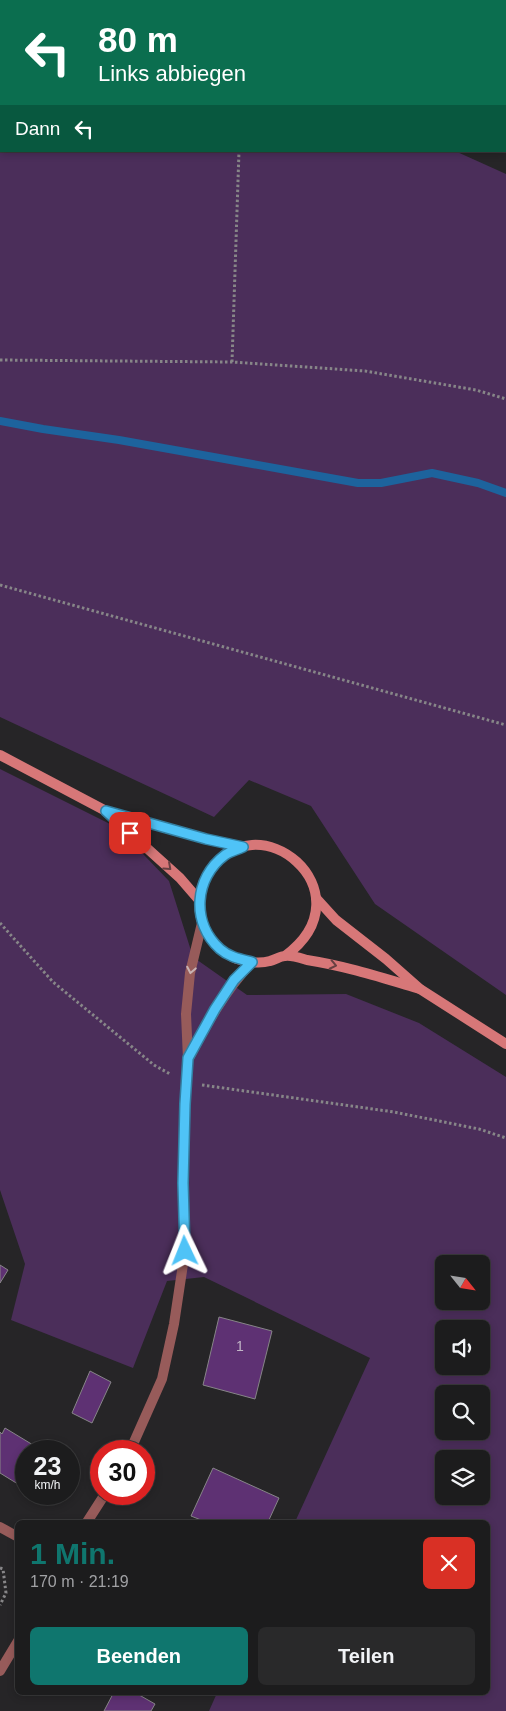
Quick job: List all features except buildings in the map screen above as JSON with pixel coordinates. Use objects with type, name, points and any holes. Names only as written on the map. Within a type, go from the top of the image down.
[{"type":"main road","points":[[0,755],[106,811],[206,839],[243,847]]},
{"type":"main road","points":[[106,811],[180,878],[199,900]]},
{"type":"main road","points":[[257,845],[272,847],[285,852],[297,860],[306,871],[316,898],[315,916],[309,932],[299,946],[285,956],[269,962],[252,962],[236,958],[221,950],[210,938],[202,923],[199,900],[203,882],[213,866],[226,854],[243,847],[257,845]]},
{"type":"main road","points":[[316,898],[336,920],[386,959],[420,989],[506,1044]]},
{"type":"main road","points":[[285,956],[351,968],[420,989]]},
{"type":"street","points":[[135,1440],[162,1380],[185,1251],[183,1183],[188,1058],[186,1014],[190,973],[202,923]]},
{"type":"street","points":[[188,1058],[215,1009],[234,980],[252,962]]},
{"type":"street","points":[[88,1520],[98,1505]]},
{"type":"street","points":[[0,1527],[15,1535]]},
{"type":"street","points":[[0,1671],[15,1646]]},
{"type":"path","points":[[232,362],[239,152]]},
{"type":"path","points":[[0,360],[232,362],[365,371],[476,390],[506,399]]},
{"type":"path","points":[[0,585],[506,725]]},
{"type":"path","points":[[0,923],[53,982],[154,1065],[171,1075]]},
{"type":"path","points":[[201,1085],[394,1112],[479,1129],[506,1138]]},
{"type":"path","points":[[0,1568],[3,1570],[6,1593],[0,1605]]},
{"type":"shaded area","points":[[0,152],[457,152],[506,174],[506,995],[375,904],[311,806],[249,780],[214,817],[0,717]]},
{"type":"shaded area","points":[[0,769],[118,828],[169,881],[193,957],[247,995],[346,994],[419,1023],[506,1077],[506,1711],[209,1711],[216,1695],[490,1695],[490,1520],[296,1520],[370,1358],[204,1277],[167,1281],[133,1368],[11,1320],[25,1264],[0,1190]]},
{"type":"waterway","points":[[0,421],[119,440],[358,483],[381,483],[432,473],[478,483],[506,493]]},
{"type":"route","points":[[130,833],[106,811],[206,839],[243,847],[226,854],[213,866],[203,882],[199,900],[202,923],[210,938],[221,950],[236,958],[252,962],[234,980],[215,1009],[188,1058],[183,1183],[185,1251]]}]
